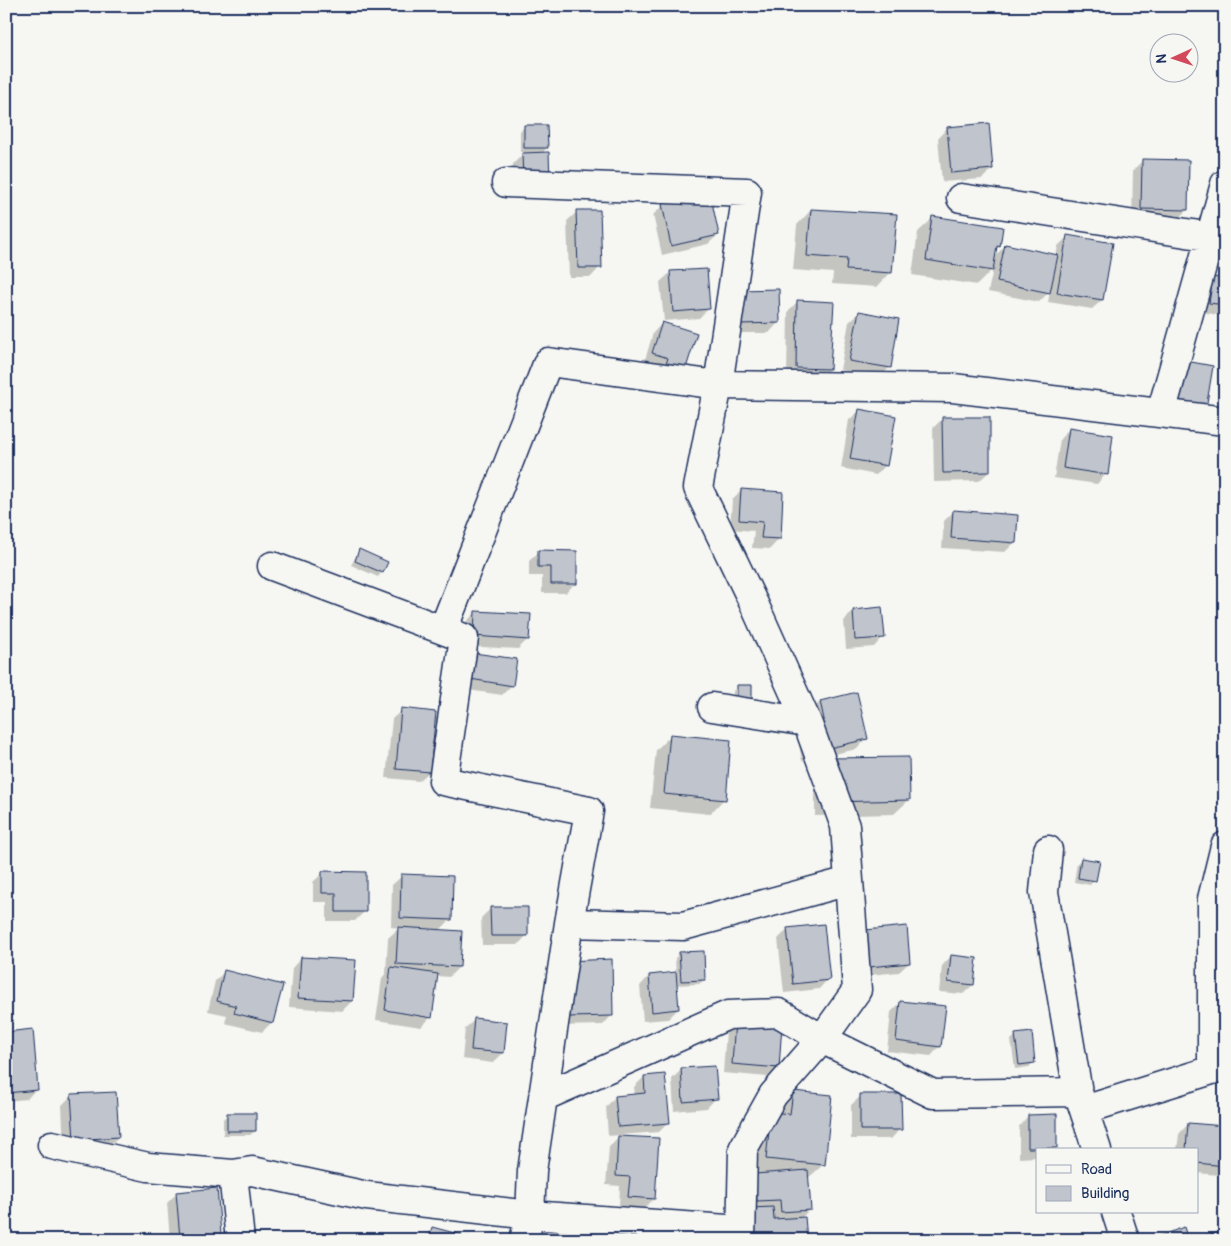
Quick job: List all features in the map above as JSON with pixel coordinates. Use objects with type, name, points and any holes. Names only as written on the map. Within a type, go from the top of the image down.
[{"type":"street","points":[[52,1145],[148,1167],[233,1174],[252,1171],[527,1228],[741,1235],[743,1149],[772,1095],[822,1039],[857,990],[845,826],[807,722],[755,606],[698,488],[718,384],[747,192],[506,183]]},
{"type":"street","points":[[1161,413],[1217,238],[1225,184]]},
{"type":"street","points":[[961,198],[1217,238]]},
{"type":"street","points":[[443,630],[548,362],[718,384],[953,388],[1225,421]]},
{"type":"street","points":[[272,566],[464,638],[443,781],[589,811],[543,1097],[532,1172],[527,1228]]},
{"type":"street","points":[[712,707],[807,722]]},
{"type":"street","points":[[543,1097],[728,1015],[779,1013],[822,1039],[933,1094],[1082,1101],[1219,1068],[1212,899],[1225,846]]},
{"type":"street","points":[[1048,850],[1044,892],[1082,1101],[1096,1148]]},
{"type":"street","points":[[570,923],[683,926],[849,881]]},
{"type":"street","points":[[233,1174],[240,1240]]},
{"type":"street","points":[[1117,1214],[1125,1240]]},
{"type":"building","points":[[989,123],[993,169],[951,173],[947,127]]},
{"type":"building","points":[[524,125],[547,125],[548,148],[524,148]]},
{"type":"building","points":[[549,152],[550,182],[523,182],[522,153]]},
{"type":"building","points":[[1142,159],[1189,160],[1188,210],[1141,209]]},
{"type":"building","points":[[710,193],[719,235],[671,246],[662,204]]},
{"type":"building","points":[[811,209],[897,214],[892,273],[846,270],[847,259],[807,256]]},
{"type":"building","points":[[576,210],[600,210],[602,268],[578,268]]},
{"type":"building","points":[[932,216],[1003,227],[1000,247],[997,246],[993,271],[926,260]]},
{"type":"building","points":[[1067,235],[1113,243],[1103,300],[1057,293]]},
{"type":"building","points":[[1005,244],[1058,255],[1050,293],[997,282]]},
{"type":"building","points":[[707,269],[710,309],[673,312],[670,271]]},
{"type":"building","points":[[1213,277],[1225,279],[1225,305],[1209,303]]},
{"type":"building","points":[[779,289],[780,323],[740,324],[740,290]]},
{"type":"building","points":[[797,300],[834,302],[830,369],[796,368]]},
{"type":"building","points":[[859,311],[899,319],[891,368],[849,361]]},
{"type":"building","points":[[662,322],[697,333],[682,381],[662,375],[668,358],[652,353]]},
{"type":"building","points":[[1175,359],[1213,366],[1204,421],[1166,415]]},
{"type":"building","points":[[859,409],[896,416],[887,466],[850,459]]},
{"type":"building","points":[[942,417],[990,417],[990,472],[943,473]]},
{"type":"building","points":[[1069,428],[1113,435],[1108,475],[1063,468]]},
{"type":"building","points":[[741,489],[783,492],[781,539],[761,538],[763,522],[739,520]]},
{"type":"building","points":[[953,510],[1018,515],[1016,543],[951,538]]},
{"type":"building","points":[[359,549],[388,562],[383,573],[355,561]]},
{"type":"building","points":[[538,550],[577,551],[577,584],[551,584],[551,567],[538,567]]},
{"type":"building","points":[[882,607],[885,638],[855,640],[853,610]]},
{"type":"building","points":[[475,611],[531,614],[529,640],[474,636]]},
{"type":"building","points":[[474,653],[517,659],[513,686],[470,679]]},
{"type":"building","points":[[737,685],[752,685],[752,709],[737,709]]},
{"type":"building","points":[[857,692],[868,739],[812,752],[807,728],[825,724],[820,701]]},
{"type":"building","points":[[401,708],[436,712],[430,772],[396,769]]},
{"type":"building","points":[[670,734],[731,740],[726,800],[664,794]]},
{"type":"building","points":[[909,757],[910,800],[830,802],[829,758]]},
{"type":"building","points":[[1081,858],[1100,861],[1096,881],[1078,878]]},
{"type":"building","points":[[322,871],[366,872],[366,912],[336,912],[336,893],[322,893]]},
{"type":"building","points":[[401,874],[453,876],[452,920],[400,918]]},
{"type":"building","points":[[490,907],[528,907],[528,936],[491,936]]},
{"type":"building","points":[[824,924],[830,980],[793,984],[787,928]]},
{"type":"building","points":[[907,926],[910,963],[869,967],[865,930]]},
{"type":"building","points":[[398,927],[462,931],[460,967],[396,964]]},
{"type":"building","points":[[704,951],[705,980],[681,981],[679,952]]},
{"type":"building","points":[[951,955],[977,958],[974,985],[948,982]]},
{"type":"building","points":[[301,957],[356,960],[353,1001],[298,998]]},
{"type":"building","points":[[612,959],[613,1016],[569,1017],[567,961]]},
{"type":"building","points":[[391,967],[438,974],[432,1018],[385,1010]]},
{"type":"building","points":[[224,970],[283,985],[273,1023],[234,1013],[236,1006],[217,1001]]},
{"type":"building","points":[[676,972],[679,1009],[652,1012],[649,975]]},
{"type":"building","points":[[900,1001],[946,1006],[941,1047],[896,1041]]},
{"type":"building","points":[[474,1018],[507,1022],[504,1053],[471,1050]]},
{"type":"building","points":[[735,1020],[782,1024],[779,1068],[732,1064]]},
{"type":"building","points":[[33,1029],[38,1090],[6,1093],[6,1032]]},
{"type":"building","points":[[1032,1032],[1035,1063],[1019,1065],[1015,1034]]},
{"type":"building","points":[[715,1066],[718,1099],[683,1102],[681,1068]]},
{"type":"building","points":[[665,1074],[670,1123],[618,1127],[615,1096],[645,1093],[644,1076]]},
{"type":"building","points":[[793,1091],[832,1095],[825,1165],[766,1159],[771,1112],[790,1114]]},
{"type":"building","points":[[116,1092],[119,1137],[74,1140],[71,1094]]},
{"type":"building","points":[[860,1094],[901,1094],[902,1130],[860,1130]]},
{"type":"building","points":[[227,1113],[256,1113],[256,1131],[227,1131]]},
{"type":"building","points":[[1057,1114],[1057,1148],[1028,1148],[1028,1115]]},
{"type":"building","points":[[1188,1123],[1225,1126],[1225,1166],[1198,1163],[1198,1148],[1186,1148]]},
{"type":"building","points":[[618,1136],[659,1138],[655,1199],[628,1197],[630,1177],[616,1176]]},
{"type":"building","points":[[808,1170],[811,1210],[781,1212],[780,1200],[757,1201],[755,1174]]},
{"type":"building","points":[[217,1188],[221,1234],[180,1238],[176,1192]]},
{"type":"building","points":[[773,1207],[774,1219],[805,1217],[807,1240],[752,1240],[750,1208]]},
{"type":"building","points":[[432,1227],[462,1235],[461,1240],[429,1240]]},
{"type":"building","points":[[1184,1227],[1188,1240],[1149,1240]]},
{"type":"building","points":[[1225,1232],[1225,1240],[1210,1240],[1210,1234]]},
{"type":"building","points":[[466,1237],[502,1240],[466,1240]]}]
